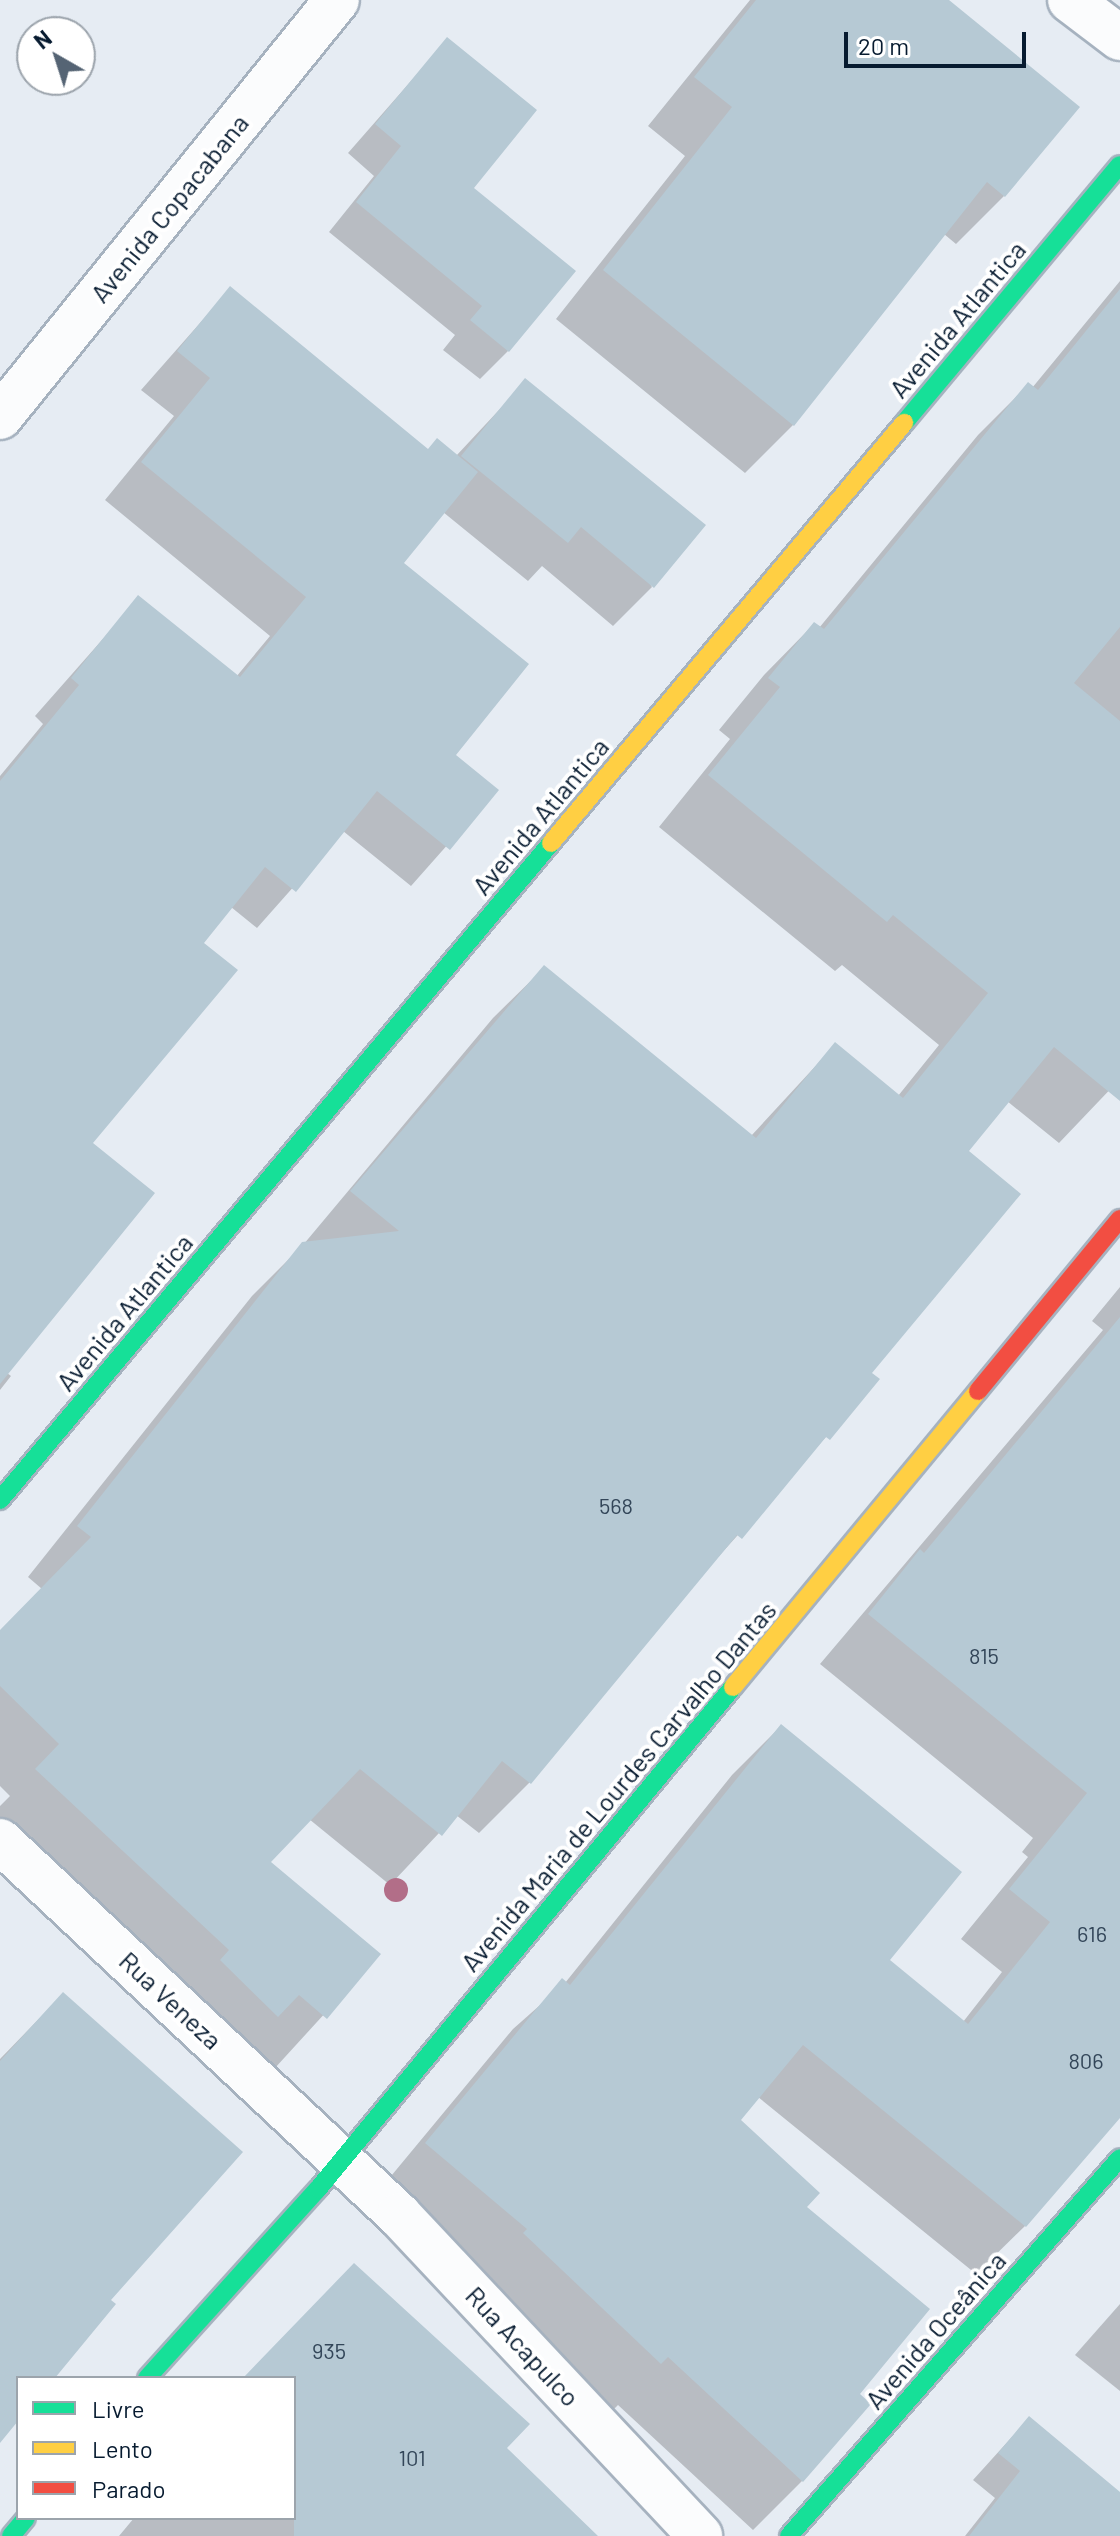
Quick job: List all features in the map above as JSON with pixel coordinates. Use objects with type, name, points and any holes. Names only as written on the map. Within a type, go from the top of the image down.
[{"type":"street","name":"Avenida Copacabana","points":[[0,417],[337,0]]},
{"type":"street","points":[[1070,0],[1120,38]]},
{"type":"street","name":"Avenida Atlantica","points":[[0,1500],[1120,165]]},
{"type":"street","name":"Avenida Maria de Lourdes Carvalho Dantas","points":[[149,2376],[341,2161],[1120,1219]]},
{"type":"street","name":"Rua Veneza","points":[[0,1841],[341,2161]]},
{"type":"street","name":"Avenida Oceânica","points":[[789,2536],[1120,2158]]},
{"type":"street","name":"Rua Acapulco","points":[[341,2161],[399,2215],[700,2536]]},
{"type":"street","points":[[11,2536],[24,2520]]},
{"type":"building","points":[[756,0],[949,0],[1080,107],[1005,197],[987,182],[794,426],[603,270],[732,107],[694,77]]},
{"type":"building","points":[[447,37],[537,110],[474,188],[576,271],[509,352],[470,320],[482,306],[356,202],[401,146],[375,124]]},
{"type":"building","points":[[230,286],[428,449],[437,438],[478,472],[404,563],[529,664],[456,755],[499,790],[450,850],[377,791],[296,892],[265,867],[204,943],[238,970],[93,1143],[155,1193],[0,1384],[0,781],[79,685],[71,678],[138,595],[240,677],[306,597],[141,462],[210,378],[177,351]]},
{"type":"building","points":[[1120,289],[1120,627],[1074,683],[1120,721],[1120,1101],[1054,1047],[969,1151],[1021,1194],[872,1373],[880,1379],[830,1440],[826,1437],[742,1539],[737,1535],[531,1784],[502,1761],[442,1836],[360,1769],[271,1862],[381,1954],[327,2019],[299,1995],[278,2017],[220,1960],[229,1950],[35,1769],[59,1744],[0,1686],[0,1630],[91,1537],[77,1526],[302,1242],[399,1231],[350,1191],[544,965],[756,1138],[835,1042],[903,1098],[988,993],[893,915],[887,922],[708,775],[780,687],[768,678],[814,622],[824,629],[1028,382],[1038,390]]},
{"type":"building","points":[[525,378],[706,525],[654,588],[581,527],[568,543],[461,456]]},
{"type":"building","points":[[1120,1317],[1120,2118],[1026,2227],[803,2045],[741,2120],[820,2193],[807,2207],[930,2309],[860,2394],[871,2404],[803,2482],[668,2357],[661,2364],[523,2233],[527,2229],[425,2143],[562,1978],[570,1985],[781,1724],[962,1872],[890,1960],[968,2024],[1050,1922],[1009,1889],[1087,1793],[868,1614],[920,1549],[924,1553]]},
{"type":"building","points":[[63,1992],[243,2152],[111,2300],[116,2304],[57,2376],[16,2376],[16,2423],[0,2443],[0,2061]]},
{"type":"building","points":[[354,2263],[530,2424],[507,2448],[598,2536],[294,2536],[296,2376],[245,2376]]},
{"type":"building","points":[[1029,2416],[1120,2492],[1120,2536],[969,2536],[1020,2471],[998,2453]]},
{"type":"traffic: fast","points":[[904,423],[1120,165]]},
{"type":"traffic: fast","points":[[0,1500],[551,843]]},
{"type":"traffic: fast","points":[[149,2376],[318,2189],[733,1687]]},
{"type":"traffic: fast","points":[[789,2536],[1120,2158]]},
{"type":"traffic: fast","points":[[11,2536],[24,2520]]},
{"type":"traffic: slow","points":[[551,843],[904,423]]},
{"type":"traffic: slow","points":[[733,1687],[978,1391]]},
{"type":"traffic: jam","points":[[978,1391],[1120,1219]]}]
